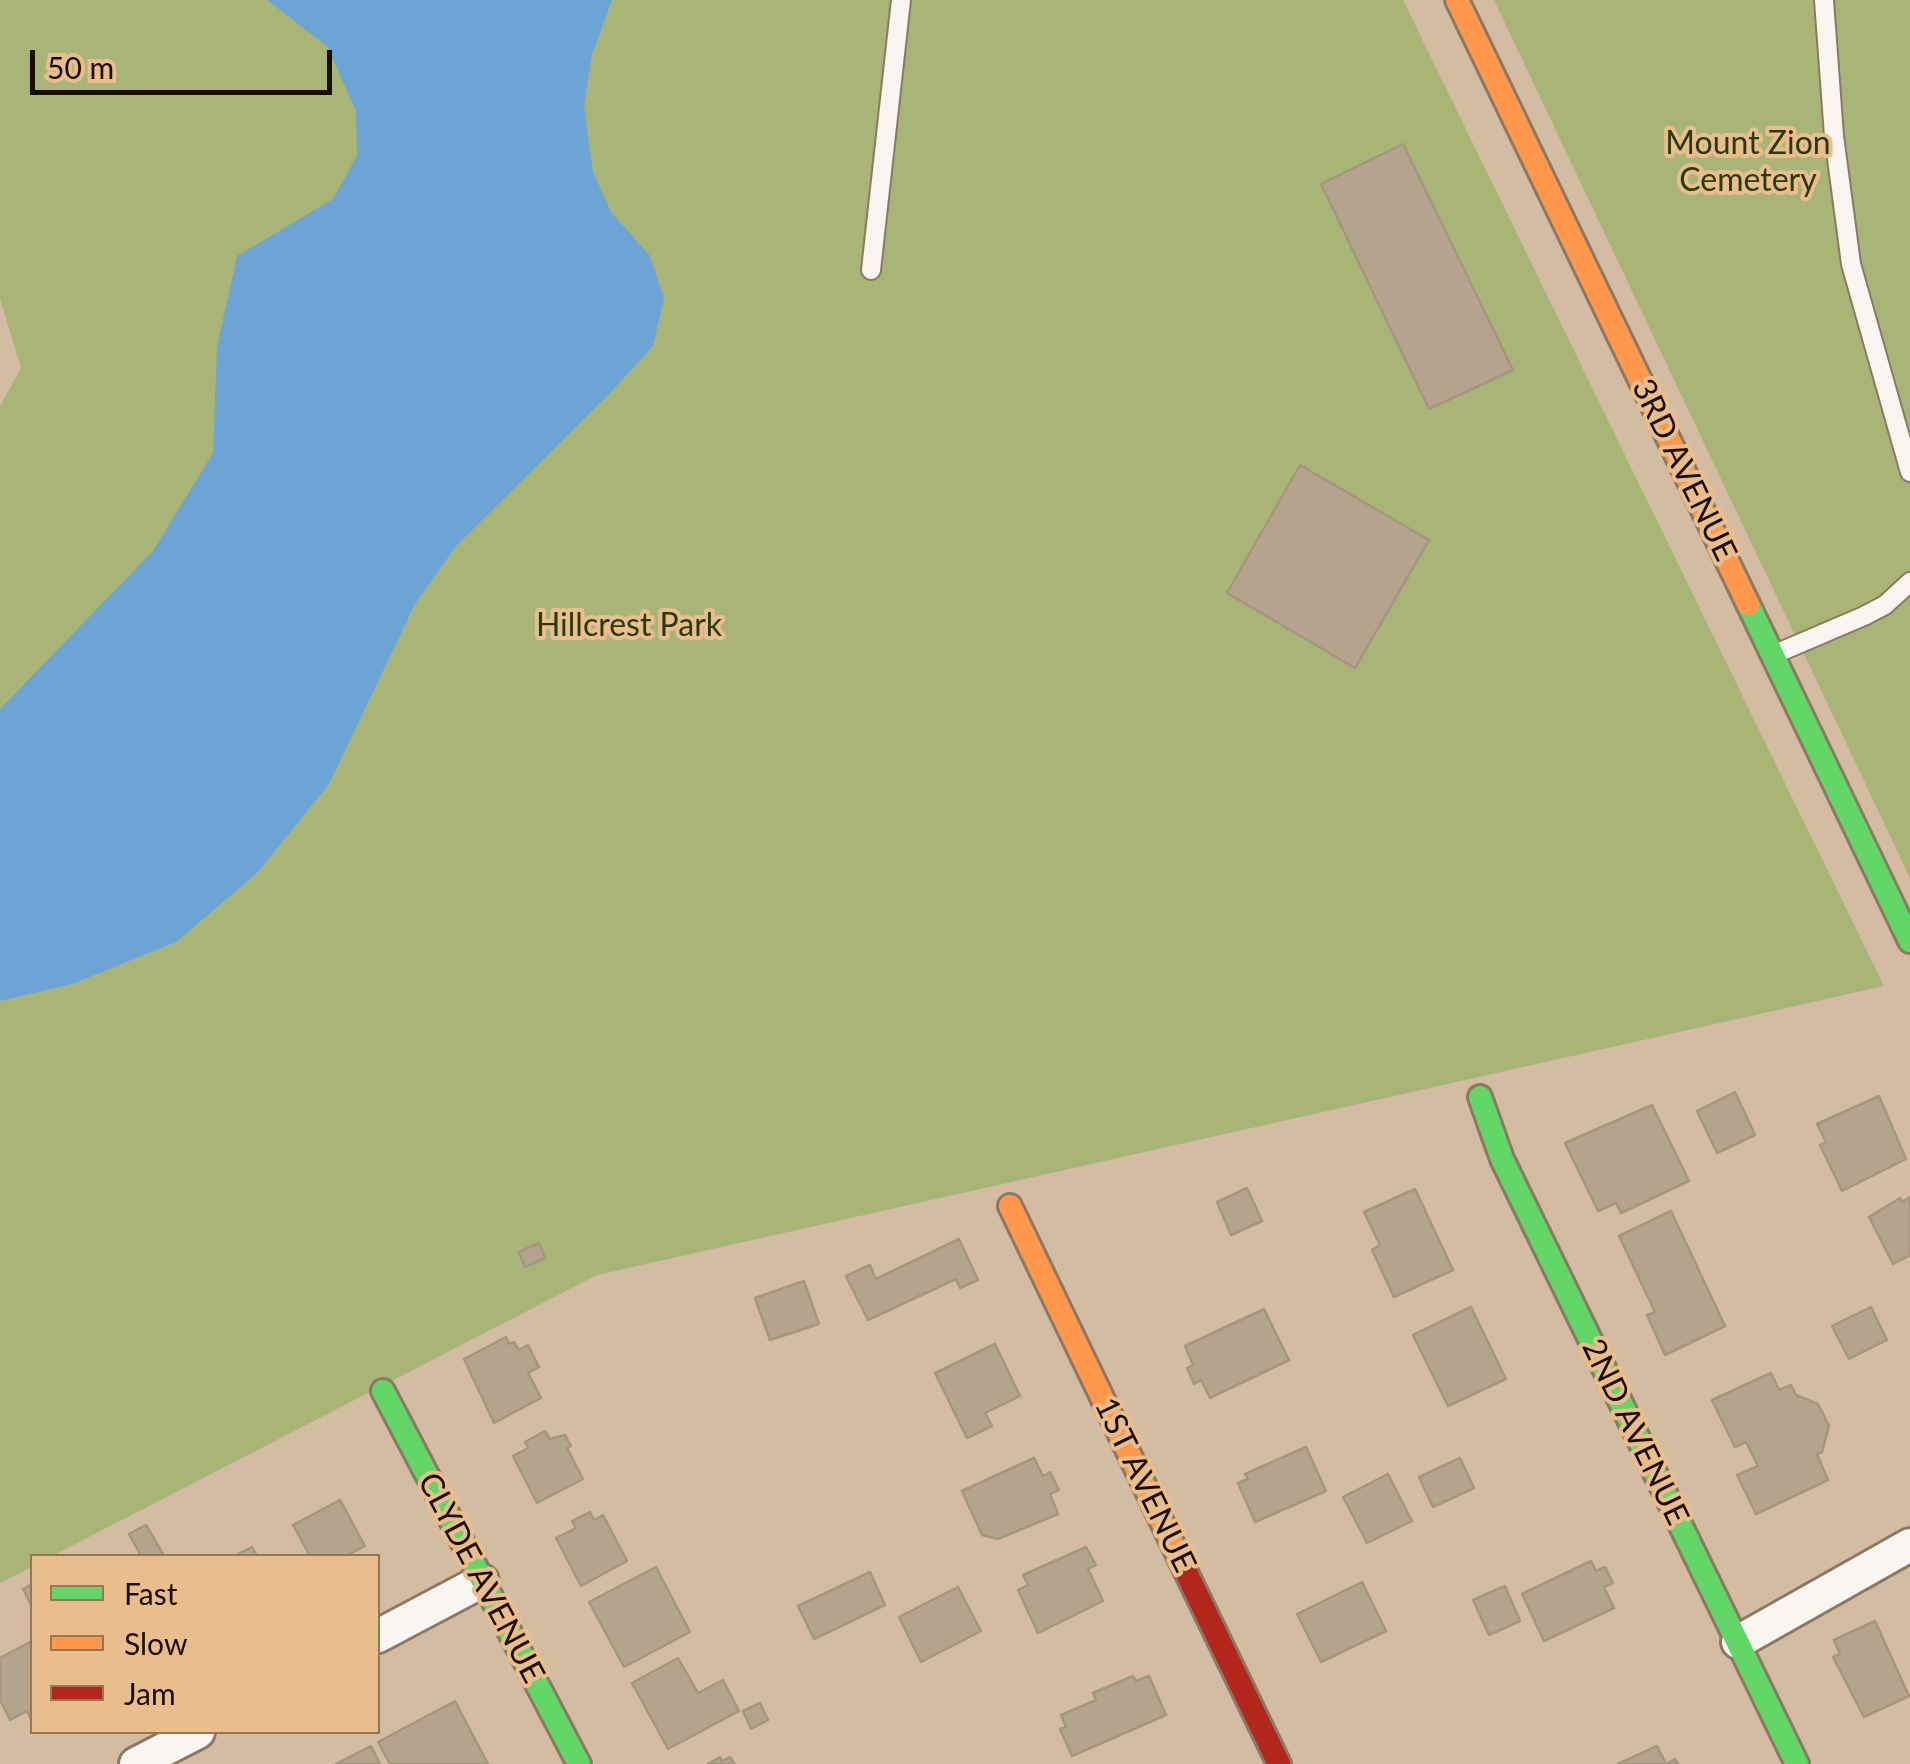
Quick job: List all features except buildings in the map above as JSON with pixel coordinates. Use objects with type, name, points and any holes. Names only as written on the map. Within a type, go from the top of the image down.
[{"type":"street","name":"3RD AVENUE","points":[[1457,0],[1910,941]]},
{"type":"street","name":"2ND AVENUE","points":[[1480,1097],[1502,1159],[1796,1764]]},
{"type":"street","name":"1ST AVENUE","points":[[1010,1206],[1279,1764]]},
{"type":"street","name":"CLYDE AVENUE","points":[[383,1391],[578,1764]]},
{"type":"street","points":[[1738,1642],[1910,1546]]},
{"type":"street","points":[[380,1635],[482,1580]]},
{"type":"street","points":[[136,1764],[194,1734]]},
{"type":"lane","points":[[871,270],[901,0]]},
{"type":"lane","points":[[1824,0],[1834,136],[1851,264],[1910,472]]},
{"type":"lane","points":[[1773,655],[1864,616],[1910,582]]},
{"type":"green space","name":"Hillcrest Park","points":[[0,0],[1403,0],[1884,986],[597,1275],[56,1554],[30,1554],[30,1568],[0,1583],[0,406],[21,368],[0,299]]},
{"type":"green space","name":"Mount Zion Cemetery","points":[[1494,0],[1910,0],[1910,878]]},
{"type":"water","points":[[267,0],[612,0],[592,54],[584,106],[593,172],[611,212],[650,256],[664,298],[653,346],[456,546],[415,604],[329,784],[257,873],[176,942],[72,984],[0,1001],[0,709],[153,551],[213,453],[217,347],[237,256],[333,199],[357,156],[356,111],[327,46]]},
{"type":"traffic: fast","points":[[1748,604],[1910,941]]},
{"type":"traffic: fast","points":[[1480,1097],[1502,1159],[1797,1764]]},
{"type":"traffic: fast","points":[[383,1391],[579,1764]]},
{"type":"traffic: slow","points":[[1457,0],[1748,604]]},
{"type":"traffic: slow","points":[[1010,1206],[1185,1570]]},
{"type":"traffic: jam","points":[[1185,1570],[1279,1764]]}]
